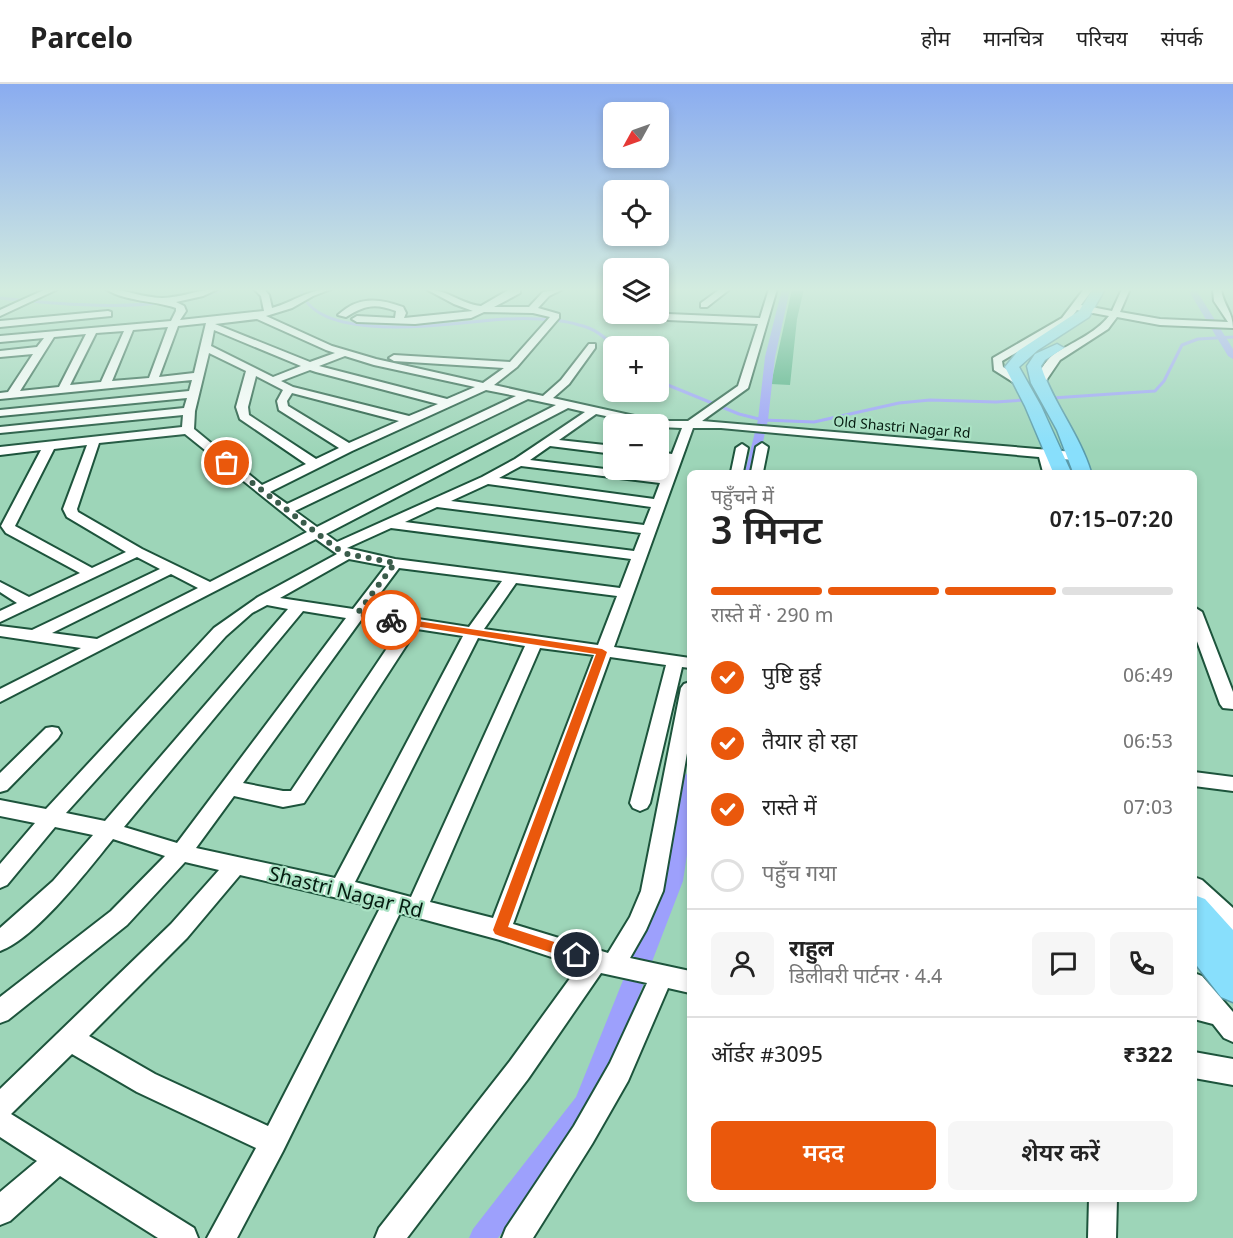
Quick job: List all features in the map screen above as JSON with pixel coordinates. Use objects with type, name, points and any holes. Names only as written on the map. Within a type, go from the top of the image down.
[{"type":"highway","points":[[1042,343],[1017,357],[1012,367],[1060,453],[1080,470]]},
{"type":"highway","points":[[1062,470],[1060,453],[1065,429],[1039,383],[1034,366],[1035,362],[1066,343]]},
{"type":"highway","points":[[1197,912],[1233,954]]},
{"type":"highway","points":[[1197,942],[1214,960],[1229,1010]]},
{"type":"street","points":[[12,394],[45,343]]},
{"type":"street","points":[[63,389],[86,343]]},
{"type":"street","points":[[105,385],[123,343]]},
{"type":"street","points":[[153,380],[167,343]]},
{"type":"street","points":[[188,430],[192,394],[207,343]]},
{"type":"street","points":[[257,343],[309,366],[448,403]]},
{"type":"street","points":[[323,343],[348,355]]},
{"type":"street","points":[[261,491],[348,448],[484,387],[513,364],[532,343]]},
{"type":"street","points":[[500,930],[688,426],[740,391],[745,384],[757,343]]},
{"type":"street","points":[[544,400],[565,382],[592,346]]},
{"type":"street","points":[[206,347],[289,389],[410,420]]},
{"type":"street","points":[[0,354],[41,350]]},
{"type":"street","points":[[272,381],[309,366],[348,355],[513,364]]},
{"type":"street","name":"Old Shastri Nagar Rd","points":[[348,355],[657,424],[742,425],[1060,453]]},
{"type":"street","points":[[252,370],[242,407],[244,417],[315,464]]},
{"type":"street","points":[[0,396],[199,376]]},
{"type":"street","points":[[289,389],[282,401],[283,408],[348,448]]},
{"type":"street","points":[[0,413],[192,394]]},
{"type":"street","points":[[286,510],[526,396]]},
{"type":"street","points":[[0,696],[565,405]]},
{"type":"street","points":[[0,430],[189,411]]},
{"type":"street","points":[[0,879],[51,817],[220,632],[263,600],[342,551],[388,524],[486,480],[519,462],[593,411]]},
{"type":"street","points":[[0,451],[188,430],[316,535],[342,551],[395,563],[626,593]]},
{"type":"street","points":[[94,441],[70,509],[78,519],[137,552],[209,587]]},
{"type":"street","points":[[549,442],[603,449]]},
{"type":"street","points":[[50,446],[8,525],[11,530],[92,574]]},
{"type":"street","points":[[757,470],[762,447]]},
{"type":"street","points":[[737,470],[742,448]]},
{"type":"street","points":[[1050,470],[1060,453]]},
{"type":"street","points":[[669,457],[677,458]]},
{"type":"street","points":[[519,462],[603,472]]},
{"type":"street","points":[[486,480],[660,504]]},
{"type":"street","points":[[436,503],[650,530]]},
{"type":"street","points":[[388,524],[641,556]]},
{"type":"street","points":[[0,617],[137,552]]},
{"type":"street","points":[[0,1012],[119,918],[181,853],[395,563]]},
{"type":"street","points":[[33,636],[171,569]]},
{"type":"street","points":[[341,888],[473,633],[512,578]]},
{"type":"street","points":[[0,586],[29,604]]},
{"type":"street","points":[[263,600],[412,624],[682,662],[640,803]]},
{"type":"street","points":[[0,941],[26,921],[62,887],[298,606]]},
{"type":"street","points":[[229,788],[283,799],[297,798],[412,624]]},
{"type":"street","points":[[1197,628],[1202,654],[1229,704]]},
{"type":"street","points":[[0,631],[99,645]]},
{"type":"street","points":[[221,1238],[405,906],[535,642]]},
{"type":"street","points":[[0,684],[18,687]]},
{"type":"street","points":[[516,1238],[583,1136],[620,1072],[630,969],[638,923],[652,891],[687,704]]},
{"type":"street","points":[[0,785],[52,733]]},
{"type":"street","points":[[1197,779],[1233,784]]},
{"type":"street","name":"Shastri Nagar Rd","points":[[0,808],[109,830],[181,853],[341,888],[500,930],[630,969],[687,981]]},
{"type":"street","points":[[0,1107],[179,932],[236,865]]},
{"type":"street","points":[[1197,889],[1233,922]]},
{"type":"street","points":[[389,1238],[519,1070],[630,969]]},
{"type":"street","points":[[1197,986],[1229,1010]]},
{"type":"street","points":[[1197,1008],[1229,1010]]},
{"type":"street","points":[[70,1039],[146,1083],[274,1142]]},
{"type":"street","points":[[1197,1066],[1233,1072]]},
{"type":"street","points":[[0,1122],[184,1238]]},
{"type":"street","points":[[0,1211],[60,1158]]},
{"type":"street","points":[[1102,1202],[1102,1238]]},
{"type":"green space","points":[[780,343],[794,343],[790,385],[771,384]]},
{"type":"waterway","points":[[750,470],[763,420],[773,343]]},
{"type":"waterway","points":[[669,385],[739,414],[763,420],[814,422],[899,403],[930,400],[996,402],[1155,391],[1164,381],[1182,345],[1188,343]]},
{"type":"waterway","points":[[1225,343],[1233,356]]},
{"type":"waterway","points":[[482,1238],[585,1105],[673,881],[687,798]]},
{"type":"way so far","points":[[227,463],[316,535],[336,548],[347,554],[395,563],[357,614],[391,620]]},
{"type":"route","points":[[391,620],[602,652],[500,930],[577,955]]}]
